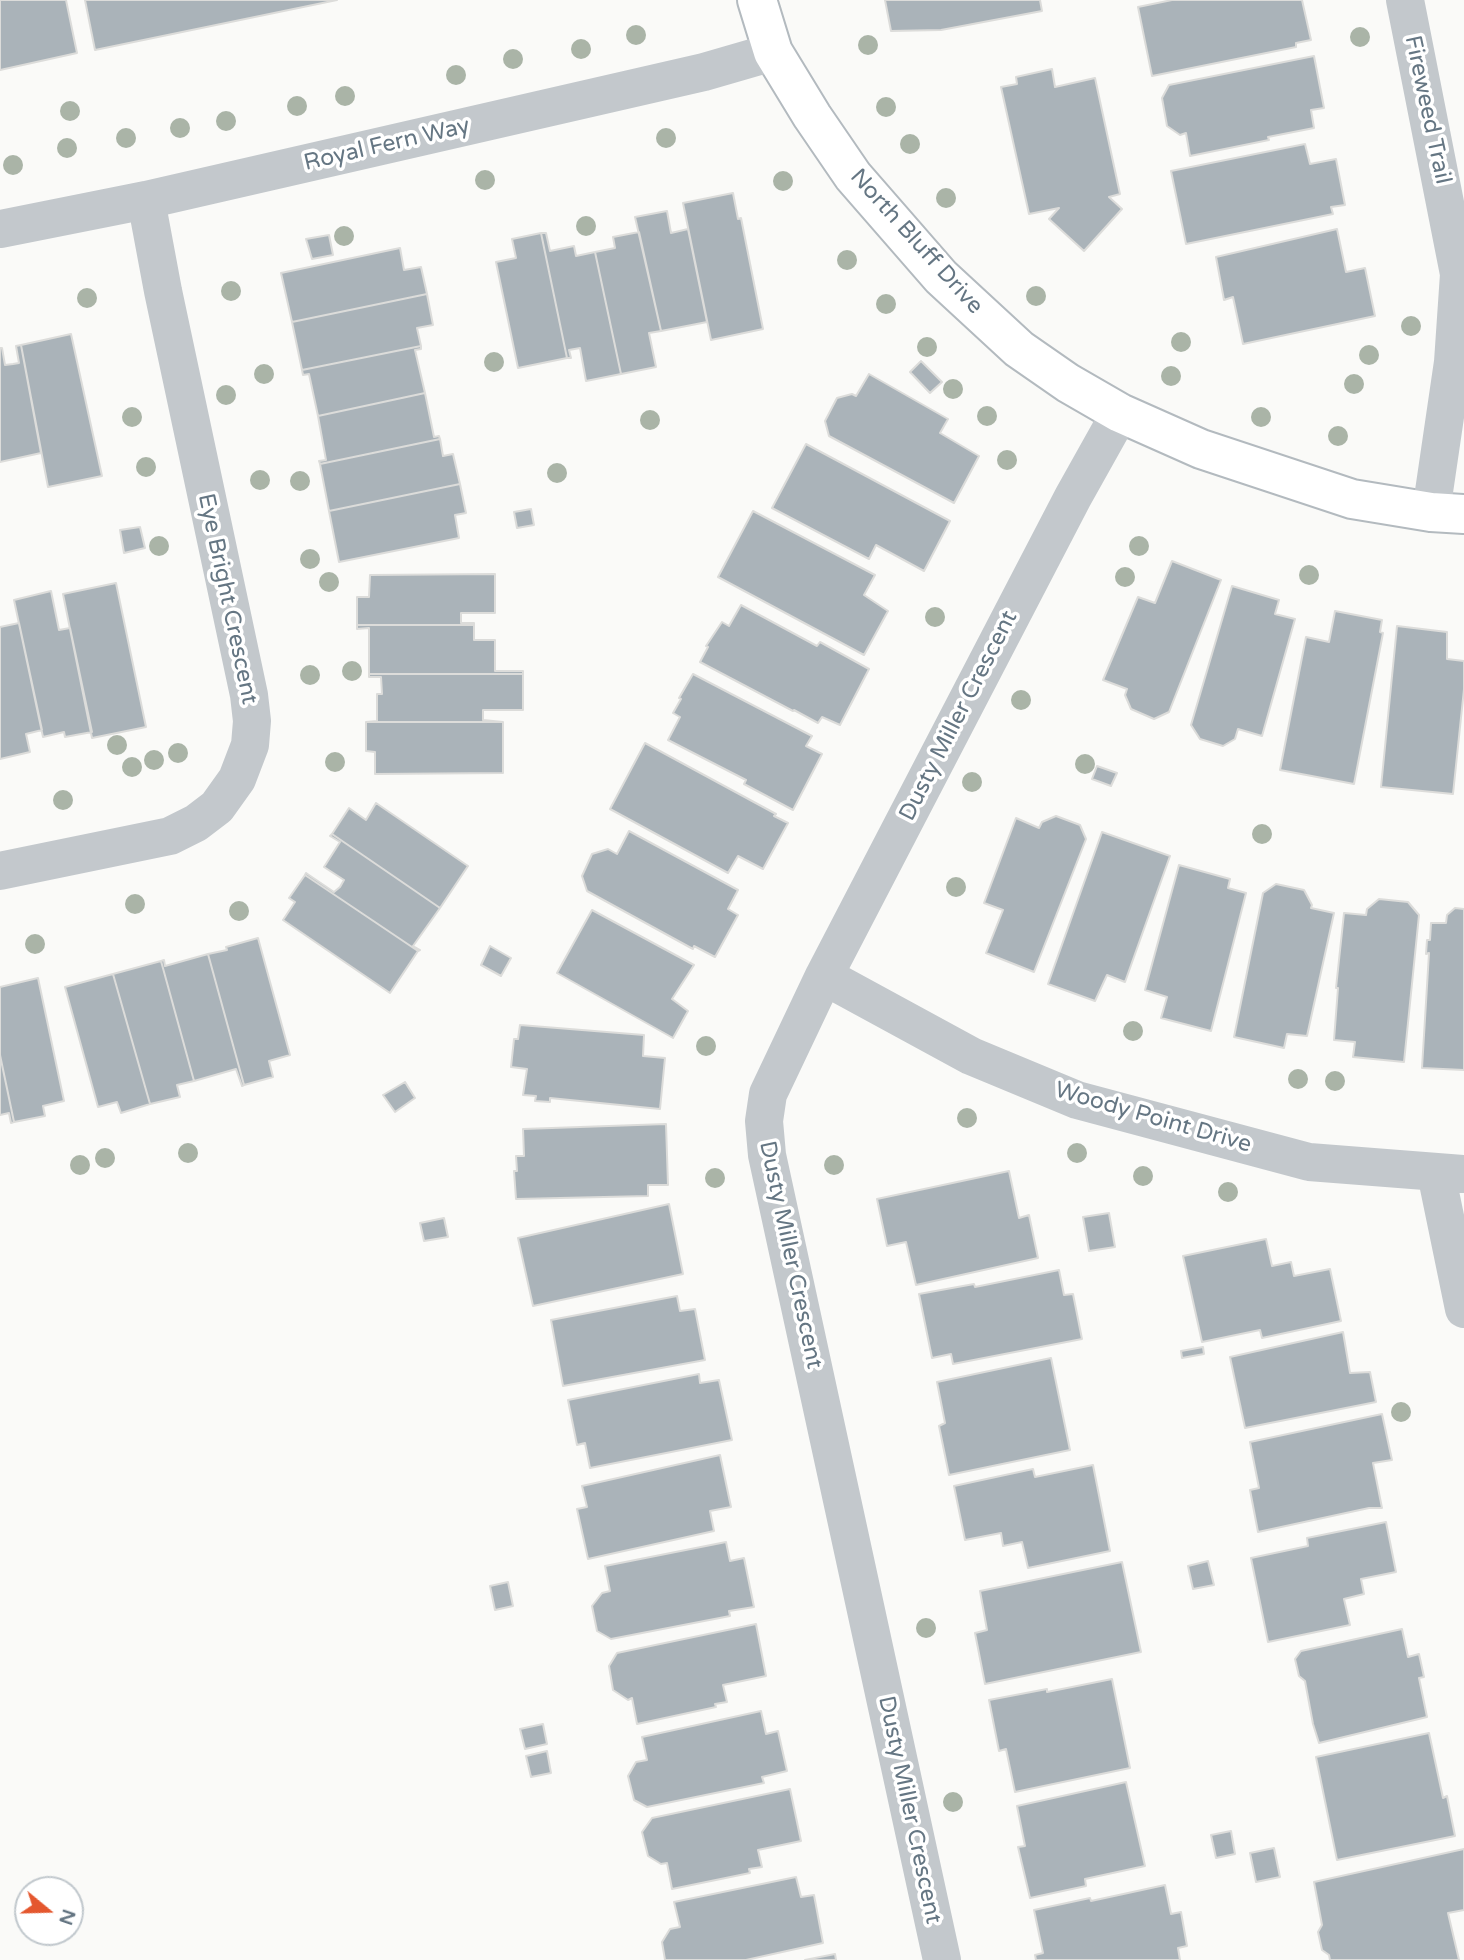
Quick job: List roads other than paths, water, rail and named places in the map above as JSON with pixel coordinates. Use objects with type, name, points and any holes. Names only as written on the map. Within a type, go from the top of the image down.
[{"type":"street","name":"North Bluff Drive","points":[[757,0],[773,51],[812,116],[853,176],[949,285],[1019,349],[1068,383],[1120,413],[1201,449],[1352,499],[1448,513]]},
{"type":"street","name":"Fireweed Trail","points":[[1405,0],[1459,274],[1448,513]]},
{"type":"street","name":"Royal Fern Way","points":[[0,229],[146,200],[704,72],[773,51]]},
{"type":"street","name":"Eye Bright Crescent","points":[[0,871],[170,835],[196,823],[217,807],[237,779],[250,745],[252,721],[249,695],[146,200]]},
{"type":"street","name":"Dusty Miller Crescent","points":[[942,1960],[767,1155],[764,1121],[768,1094],[824,976],[1073,497],[1120,413]]},
{"type":"street","name":"Woody Point Drive","points":[[824,976],[971,1056],[1077,1100],[1310,1162],[1450,1173]]},
{"type":"street","points":[[1450,1173],[1464,1309]]}]
